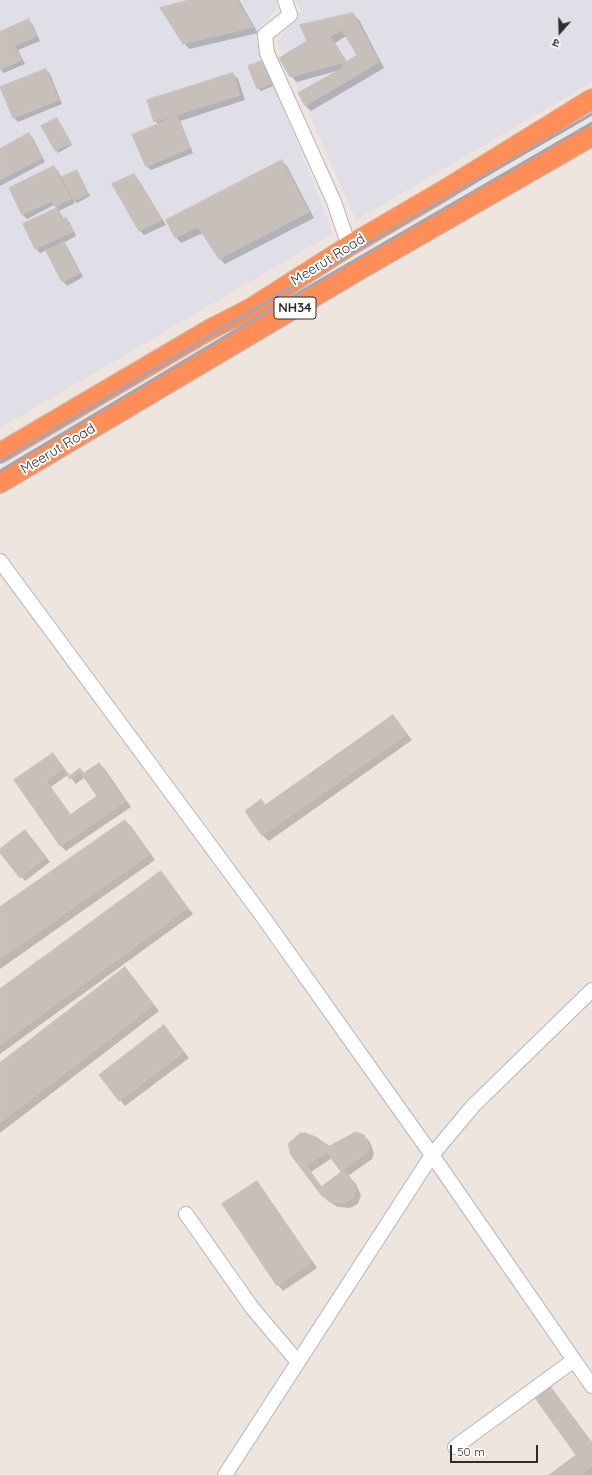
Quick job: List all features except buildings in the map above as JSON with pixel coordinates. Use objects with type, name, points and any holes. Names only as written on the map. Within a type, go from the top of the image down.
[{"type":"highway","name":"Meerut Road","points":[[0,453],[209,330],[250,309],[349,246],[443,191],[592,99]]},
{"type":"highway","name":"Meerut Road","points":[[0,484],[366,266],[592,136]]},
{"type":"street","points":[[285,0],[290,15],[265,35],[267,53],[334,202],[349,246]]},
{"type":"street","points":[[0,561],[263,917],[432,1155],[592,1386]]},
{"type":"street","points":[[225,1475],[432,1155],[473,1106],[592,990]]},
{"type":"street","points":[[186,1214],[253,1309],[298,1362]]},
{"type":"street","points":[[455,1447],[574,1360]]},
{"type":"shaded area","points":[[0,0],[277,0],[279,4],[255,38],[333,233],[0,428]]},
{"type":"shaded area","points":[[295,0],[592,0],[592,82],[356,220],[277,42],[301,10]]},
{"type":"railway","points":[[0,462],[284,292],[592,114]]},
{"type":"railway","points":[[0,471],[288,299],[592,123]]}]
